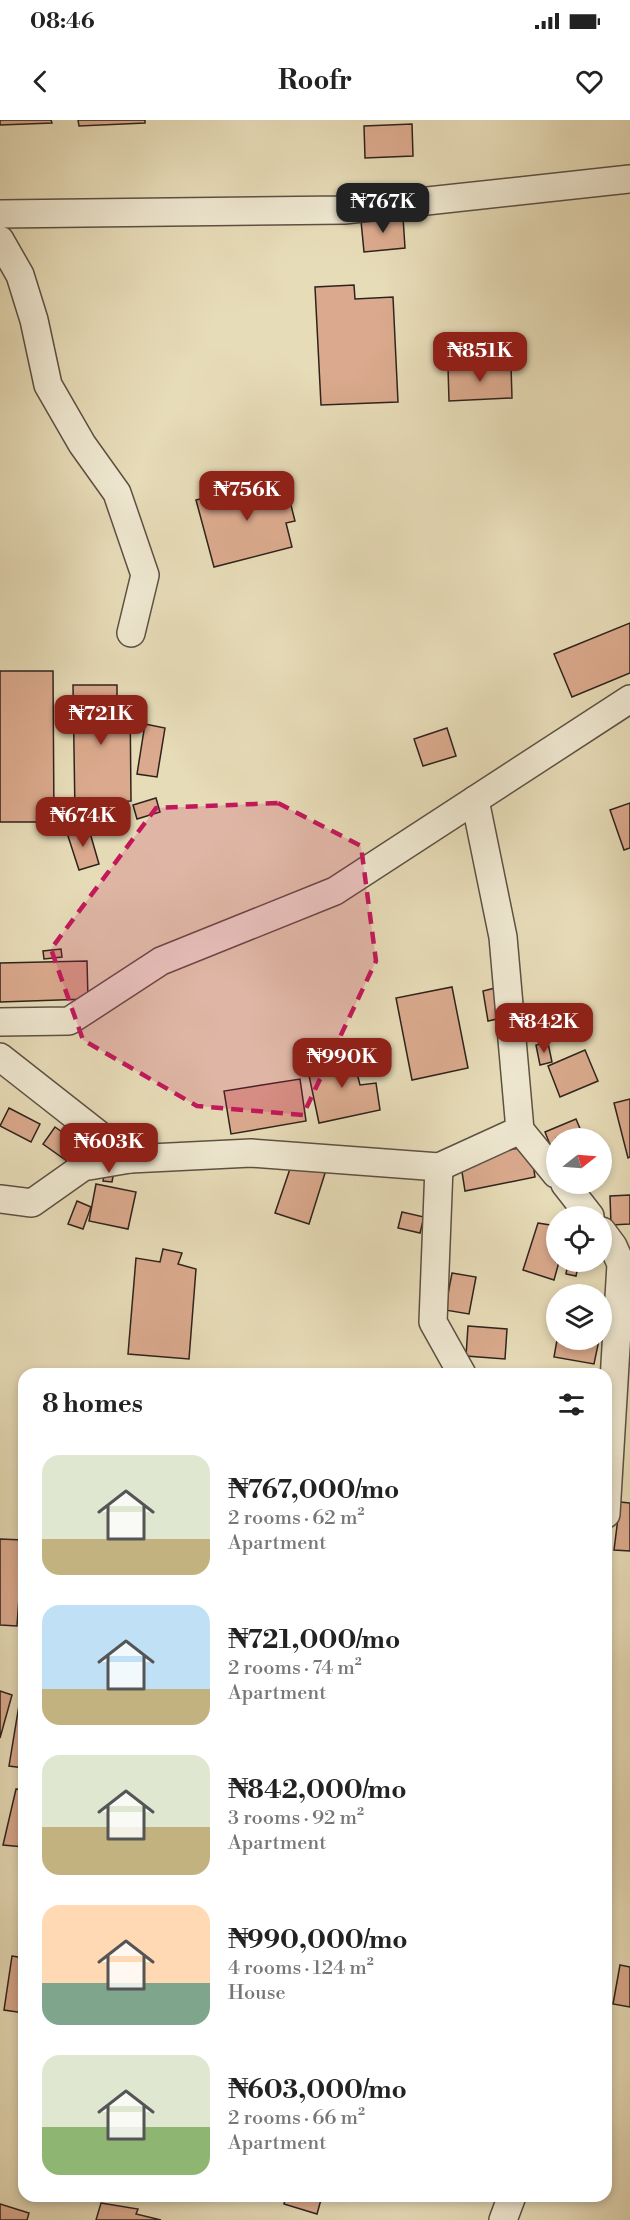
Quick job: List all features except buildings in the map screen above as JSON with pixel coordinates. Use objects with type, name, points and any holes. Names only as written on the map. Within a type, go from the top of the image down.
[{"type":"street","points":[[0,214],[344,210],[630,179]]},
{"type":"street","points":[[0,240],[20,275],[34,320],[48,385],[82,444],[117,493],[142,565],[145,575],[131,633]]},
{"type":"street","points":[[0,1022],[69,1021],[162,961],[335,891],[630,699]]},
{"type":"street","points":[[475,800],[503,937],[520,1130],[546,1162]]},
{"type":"street","points":[[0,1057],[130,1159]]},
{"type":"street","points":[[0,1199],[32,1203],[83,1167],[130,1159],[251,1153],[440,1167],[520,1130]]},
{"type":"street","points":[[440,1167],[433,1322],[459,1368]]},
{"type":"street","points":[[573,1194],[582,1206]]},
{"type":"street","points":[[612,1245],[621,1264],[612,1414]]},
{"type":"street","points":[[503,2220],[510,2202]]},
{"type":"highlighted area","points":[[278,803],[361,846],[376,961],[303,1115],[197,1106],[83,1040],[51,949],[156,808]]}]
